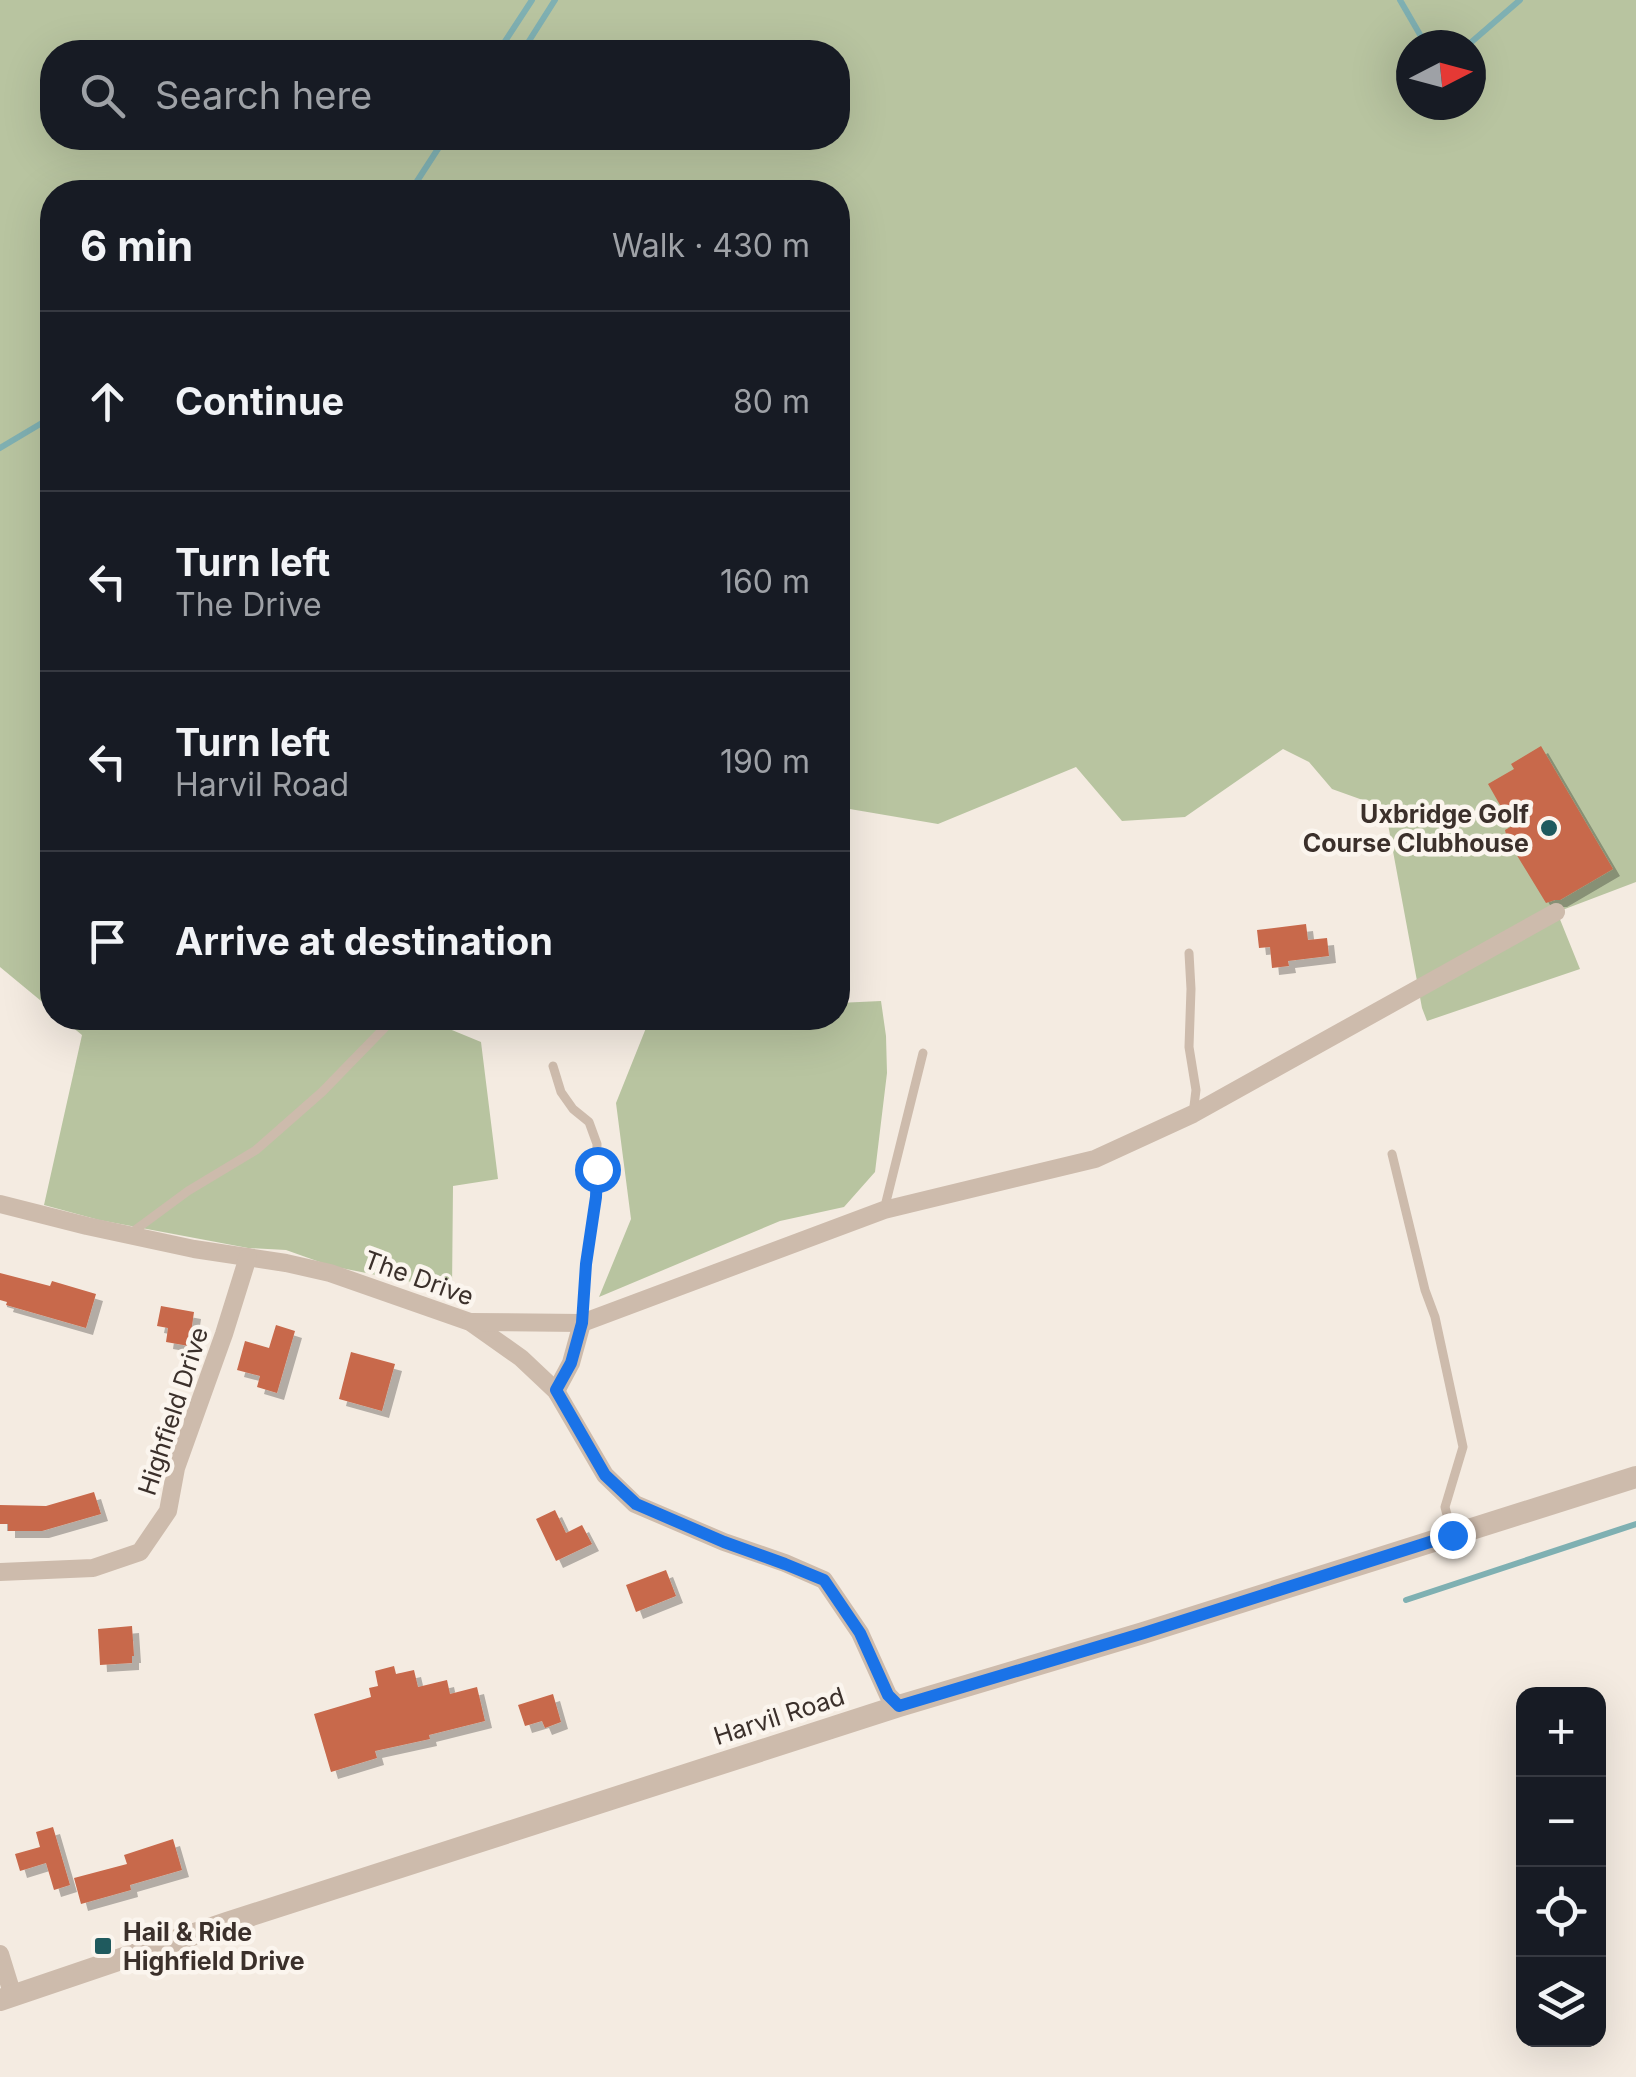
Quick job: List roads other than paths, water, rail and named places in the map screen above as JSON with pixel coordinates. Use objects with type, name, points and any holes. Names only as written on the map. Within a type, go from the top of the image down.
[{"type":"street","points":[[470,1322],[582,1323],[884,1210],[1095,1159],[1193,1114],[1556,912]]},
{"type":"street","name":"The Drive","points":[[0,1204],[194,1249],[330,1273],[470,1322],[556,1390],[605,1475],[636,1504],[824,1580],[860,1633],[888,1695],[899,1706]]},
{"type":"street","name":"Highfield Drive","points":[[0,1572],[93,1568],[140,1552],[168,1511],[176,1468],[248,1257]]},
{"type":"street","points":[[556,1390],[571,1363],[582,1323]]},
{"type":"street","name":"Harvil Road","points":[[7,1998],[899,1706],[1636,1477]]},
{"type":"street","points":[[0,1954],[7,1998]]},
{"type":"lane","points":[[1189,953],[1190,1047],[1196,1090],[1193,1114]]},
{"type":"lane","points":[[129,1235],[188,1190],[256,1150],[322,1092],[382,1030]]},
{"type":"lane","points":[[884,1210],[923,1053]]},
{"type":"lane","points":[[552,1066],[561,1092],[589,1122],[596,1144],[596,1197],[582,1323]]},
{"type":"lane","points":[[1392,1154],[1435,1318],[1463,1447],[1445,1507],[1452,1535]]},
{"type":"waterway","points":[[506,40],[532,0]]},
{"type":"waterway","points":[[530,40],[555,0]]},
{"type":"waterway","points":[[1400,0],[1417,30]]},
{"type":"waterway","points":[[1485,30],[1520,0]]},
{"type":"waterway","points":[[418,180],[437,150]]},
{"type":"waterway","points":[[0,448],[40,424]]},
{"type":"waterway","points":[[1406,1600],[1636,1524]]},
{"type":"place","name":"Uxbridge Golf Course Clubhouse","points":[[1549,828]]},
{"type":"place","name":"Hail & Ride Highfield Drive","points":[[103,1946]]}]
